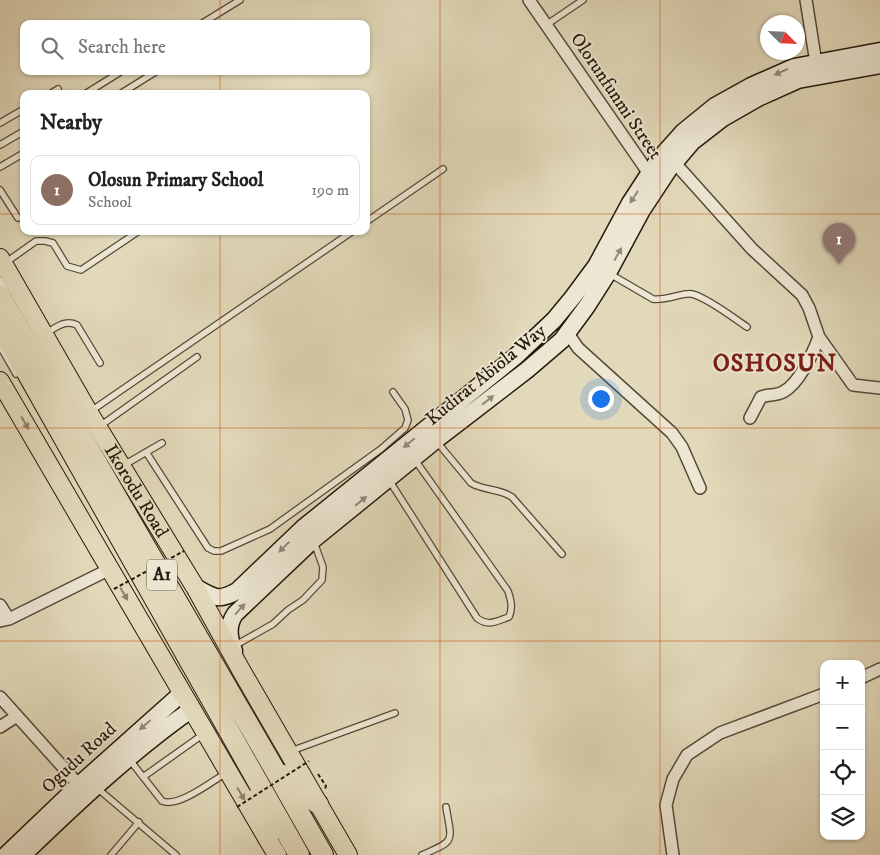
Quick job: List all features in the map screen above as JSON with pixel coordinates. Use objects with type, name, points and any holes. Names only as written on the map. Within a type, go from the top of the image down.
[{"type":"highway","name":"Ikorodu Road","points":[[5,296],[293,778],[323,855]]},
{"type":"highway","name":"Ikorodu Road","points":[[0,325],[140,572],[246,780],[299,855]]},
{"type":"highway","points":[[246,780],[272,847]]},
{"type":"main road","name":"Kudirat Abiola Way","points":[[241,670],[232,647],[229,632],[230,622],[235,614],[290,560],[308,534],[388,479],[527,370],[562,340],[608,273],[642,210],[654,180],[658,160],[683,132],[715,106],[752,86],[794,67],[880,50]]},
{"type":"main road","name":"Kudirat Abiola Way","points":[[195,587],[214,597],[220,598],[227,597],[237,591],[308,534],[516,356],[554,320],[574,297],[596,266],[630,203],[674,162],[692,142],[723,118],[758,98],[798,80],[880,65]]},
{"type":"main road","name":"Ikorodu Road","points":[[1,268],[44,334],[195,587],[241,670],[293,778],[348,855]]},
{"type":"main road","name":"Ikorodu Road","points":[[1,384],[206,733],[246,780],[272,847]]},
{"type":"main road","name":"Ogudu Road","points":[[6,855],[125,752],[182,693]]},
{"type":"main road","name":"Ogudu Road","points":[[125,752],[167,727],[192,709]]},
{"type":"main road","name":"Ogudu Road","points":[[23,855],[87,786]]},
{"type":"street","name":"Olorunfunmi Street","points":[[529,0],[654,180]]},
{"type":"street","points":[[806,0],[816,63]]},
{"type":"street","points":[[674,162],[752,248],[802,296],[809,308],[819,337],[853,385],[857,387],[880,388]]},
{"type":"street","points":[[567,332],[578,348],[672,433],[682,447],[700,488]]},
{"type":"street","points":[[750,418],[761,397],[781,393],[793,384],[819,337]]},
{"type":"street","points":[[0,605],[4,620],[110,569]]},
{"type":"street","points":[[865,676],[880,670]]},
{"type":"street","points":[[674,855],[666,804],[673,779],[687,755],[720,733],[820,696]]},
{"type":"street","points":[[0,697],[87,786]]},
{"type":"street","points":[[0,727],[17,716]]},
{"type":"lane","points":[[208,20],[240,0]]},
{"type":"lane","points":[[546,25],[584,0]]},
{"type":"lane","points":[[91,90],[116,75]]},
{"type":"lane","points":[[126,90],[151,75]]},
{"type":"lane","points":[[0,123],[20,111]]},
{"type":"lane","points":[[0,145],[20,133]]},
{"type":"lane","points":[[0,167],[20,155]]},
{"type":"lane","points":[[370,219],[443,169]]},
{"type":"lane","points":[[0,190],[18,218]]},
{"type":"lane","points":[[5,296],[1,268],[36,241],[52,243],[67,266],[81,270],[133,235]]},
{"type":"lane","points":[[94,420],[348,235]]},
{"type":"lane","points":[[608,273],[653,299],[660,300],[691,293],[746,327]]},
{"type":"lane","points":[[44,334],[66,322],[77,325],[100,363]]},
{"type":"lane","points":[[0,346],[20,380]]},
{"type":"lane","points":[[94,420],[197,356]]},
{"type":"lane","points":[[146,452],[208,548],[214,551],[221,551],[270,529],[381,449],[405,428],[408,420],[405,410],[393,392]]},
{"type":"lane","points":[[436,440],[471,483],[477,487],[501,492],[512,497],[562,554]]},
{"type":"lane","points":[[122,466],[162,443]]},
{"type":"lane","points":[[388,479],[477,618],[482,622],[490,624],[509,616],[512,611],[512,602],[508,592],[414,458]]},
{"type":"lane","points":[[232,647],[273,624],[302,600],[322,580],[323,567],[308,534]]},
{"type":"lane","points":[[113,539],[187,668],[246,780],[292,855]]},
{"type":"lane","points":[[293,778],[395,712]]},
{"type":"lane","points":[[143,777],[206,733]]},
{"type":"lane","points":[[125,752],[162,800],[172,803],[246,780]]},
{"type":"lane","points":[[87,786],[138,822],[176,855]]},
{"type":"lane","points":[[422,855],[444,845],[449,840],[451,835],[446,807]]},
{"type":"lane","points":[[111,855],[138,822]]},
{"type":"path","points":[[114,589],[184,551]]},
{"type":"path","points":[[237,807],[309,760]]},
{"type":"place","name":"Olosun Primary School","points":[[839,264]]},
{"type":"district","name":"OSHOSUN","points":[[775,364]]}]
